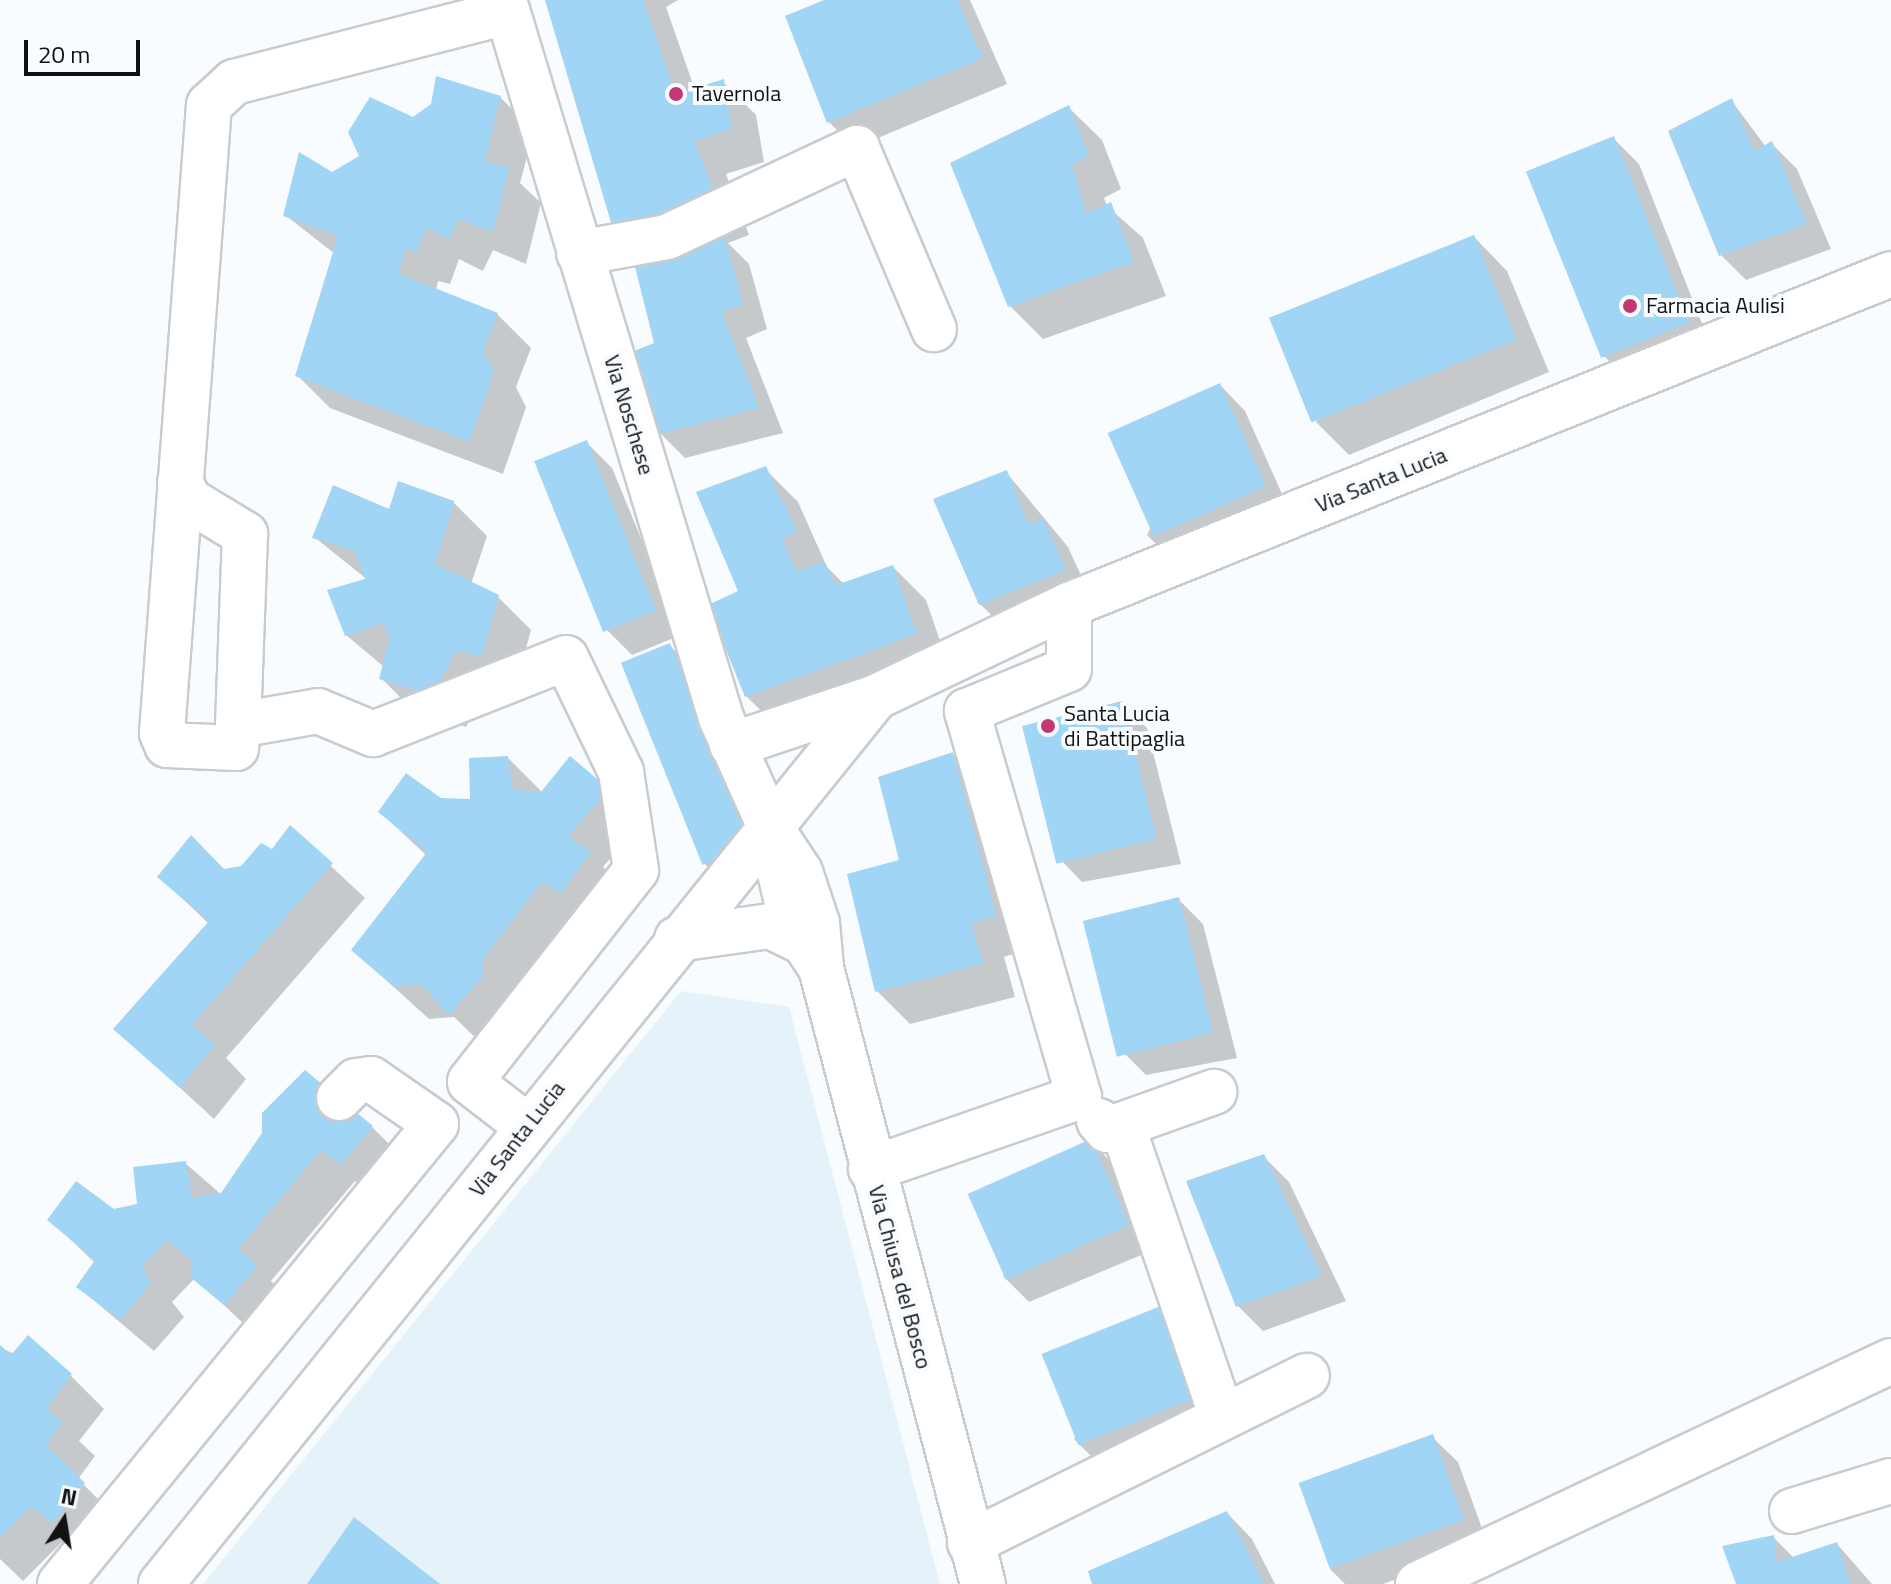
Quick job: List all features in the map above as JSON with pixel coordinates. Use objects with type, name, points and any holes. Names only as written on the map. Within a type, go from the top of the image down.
[{"type":"street","name":"Via Noschese","points":[[505,6],[732,745],[769,825]]},
{"type":"street","points":[[180,482],[189,500],[245,534],[236,748],[167,745],[162,733],[204,121],[217,93],[234,82],[505,6]]},
{"type":"street","points":[[579,253],[667,237],[857,148],[934,329]]},
{"type":"street","name":"Via Santa Lucia","points":[[732,745],[876,697],[1069,605],[1891,274]]},
{"type":"street","points":[[1069,605],[1069,669],[967,711],[1079,1097],[1107,1130],[1214,1092]]},
{"type":"street","points":[[238,725],[318,711],[373,734],[566,658],[621,772],[636,870],[470,1082],[527,1126]]},
{"type":"street","name":"Via Santa Lucia","points":[[161,1584],[677,939],[876,697]]},
{"type":"street","name":"Via Chiusa del Bosco","points":[[769,825],[777,880],[813,956],[983,1584]]},
{"type":"street","points":[[677,939],[770,926],[813,956]]},
{"type":"street","points":[[60,1584],[436,1124],[371,1079],[356,1081],[339,1098]]},
{"type":"street","points":[[871,1169],[1079,1097]]},
{"type":"street","points":[[1122,1125],[1222,1417]]},
{"type":"street","points":[[1418,1584],[1891,1361]]},
{"type":"street","points":[[970,1543],[1307,1376]]},
{"type":"street","points":[[1792,1511],[1891,1481]]},
{"type":"shaded area","points":[[681,991],[789,1007],[940,1584],[203,1584]]},
{"type":"building","points":[[545,0],[643,0],[676,94],[724,79],[732,129],[694,141],[718,202],[615,236]]},
{"type":"building","points":[[824,0],[957,0],[983,58],[827,123],[785,16]]},
{"type":"building","points":[[436,76],[501,96],[485,161],[509,168],[493,232],[459,219],[449,239],[426,227],[417,252],[405,249],[399,274],[498,313],[483,352],[494,372],[469,442],[295,376],[338,236],[283,216],[299,152],[332,172],[359,156],[348,132],[370,97],[413,117],[431,104]]},
{"type":"building","points":[[1732,98],[1754,151],[1772,141],[1807,224],[1719,256],[1668,131]]},
{"type":"building","points":[[1069,105],[1089,156],[1072,165],[1086,213],[1111,202],[1134,262],[1008,307],[950,163]]},
{"type":"building","points":[[1614,136],[1689,322],[1601,358],[1526,172]]},
{"type":"building","points":[[1474,235],[1516,340],[1311,423],[1269,318]]},
{"type":"building","points":[[724,236],[743,304],[722,312],[759,408],[658,434],[632,352],[654,343],[633,259]]},
{"type":"building","points":[[1220,383],[1266,486],[1154,536],[1108,433]]},
{"type":"building","points":[[587,440],[656,611],[603,632],[534,461]]},
{"type":"building","points":[[766,466],[797,532],[782,539],[797,572],[824,561],[836,585],[893,565],[917,634],[745,697],[708,605],[738,591],[696,492]]},
{"type":"building","points":[[1007,470],[1028,524],[1043,519],[1066,570],[979,605],[933,499]]},
{"type":"building","points":[[398,481],[454,501],[435,564],[499,595],[482,656],[456,651],[432,695],[379,679],[390,638],[383,623],[345,636],[327,590],[365,579],[355,551],[312,538],[333,485],[389,509]]},
{"type":"building","points":[[670,643],[752,845],[703,865],[621,663]]},
{"type":"building","points":[[1122,701],[1156,839],[1056,864],[1022,726]]},
{"type":"building","points":[[953,752],[996,916],[972,924],[983,964],[875,992],[847,874],[899,860],[878,777]]},
{"type":"building","points":[[508,756],[513,790],[541,792],[570,756],[609,789],[568,836],[591,852],[561,893],[542,882],[482,960],[484,975],[449,1015],[421,984],[394,987],[351,950],[427,852],[378,812],[406,773],[441,798],[470,799],[469,758]]},
{"type":"building","points":[[290,825],[333,863],[192,1025],[215,1044],[180,1088],[113,1029],[209,921],[157,877],[191,835],[224,869],[241,866],[261,843],[272,849]]},
{"type":"building","points":[[1179,897],[1213,1033],[1117,1057],[1083,921]]},
{"type":"building","points":[[305,1070],[373,1126],[341,1165],[321,1150],[238,1249],[258,1266],[224,1305],[190,1277],[193,1261],[167,1240],[141,1267],[152,1282],[120,1320],[76,1287],[95,1260],[47,1220],[76,1181],[114,1209],[137,1204],[133,1167],[186,1161],[192,1198],[221,1193],[262,1133],[262,1113]]},
{"type":"building","points":[[1091,1139],[1129,1225],[1006,1280],[968,1194]]},
{"type":"building","points":[[1264,1154],[1322,1276],[1236,1307],[1186,1181]]},
{"type":"building","points":[[1163,1305],[1200,1396],[1078,1445],[1042,1354]]},
{"type":"building","points":[[28,1335],[72,1374],[46,1409],[63,1422],[46,1445],[85,1483],[53,1523],[31,1507],[0,1538],[0,1345],[11,1355]]},
{"type":"building","points":[[1433,1434],[1464,1520],[1330,1568],[1299,1483]]},
{"type":"building","points":[[1227,1511],[1264,1584],[1092,1584],[1088,1571]]},
{"type":"building","points":[[354,1517],[440,1584],[307,1584]]},
{"type":"building","points":[[1774,1535],[1777,1562],[1837,1542],[1851,1584],[1736,1584],[1722,1546]]},
{"type":"place","name":"Tavernola","points":[[676,94]]},
{"type":"place","name":"Farmacia Aulisi","points":[[1630,306]]},
{"type":"place","name":"Santa Lucia di Battipaglia","points":[[1048,726]]}]
